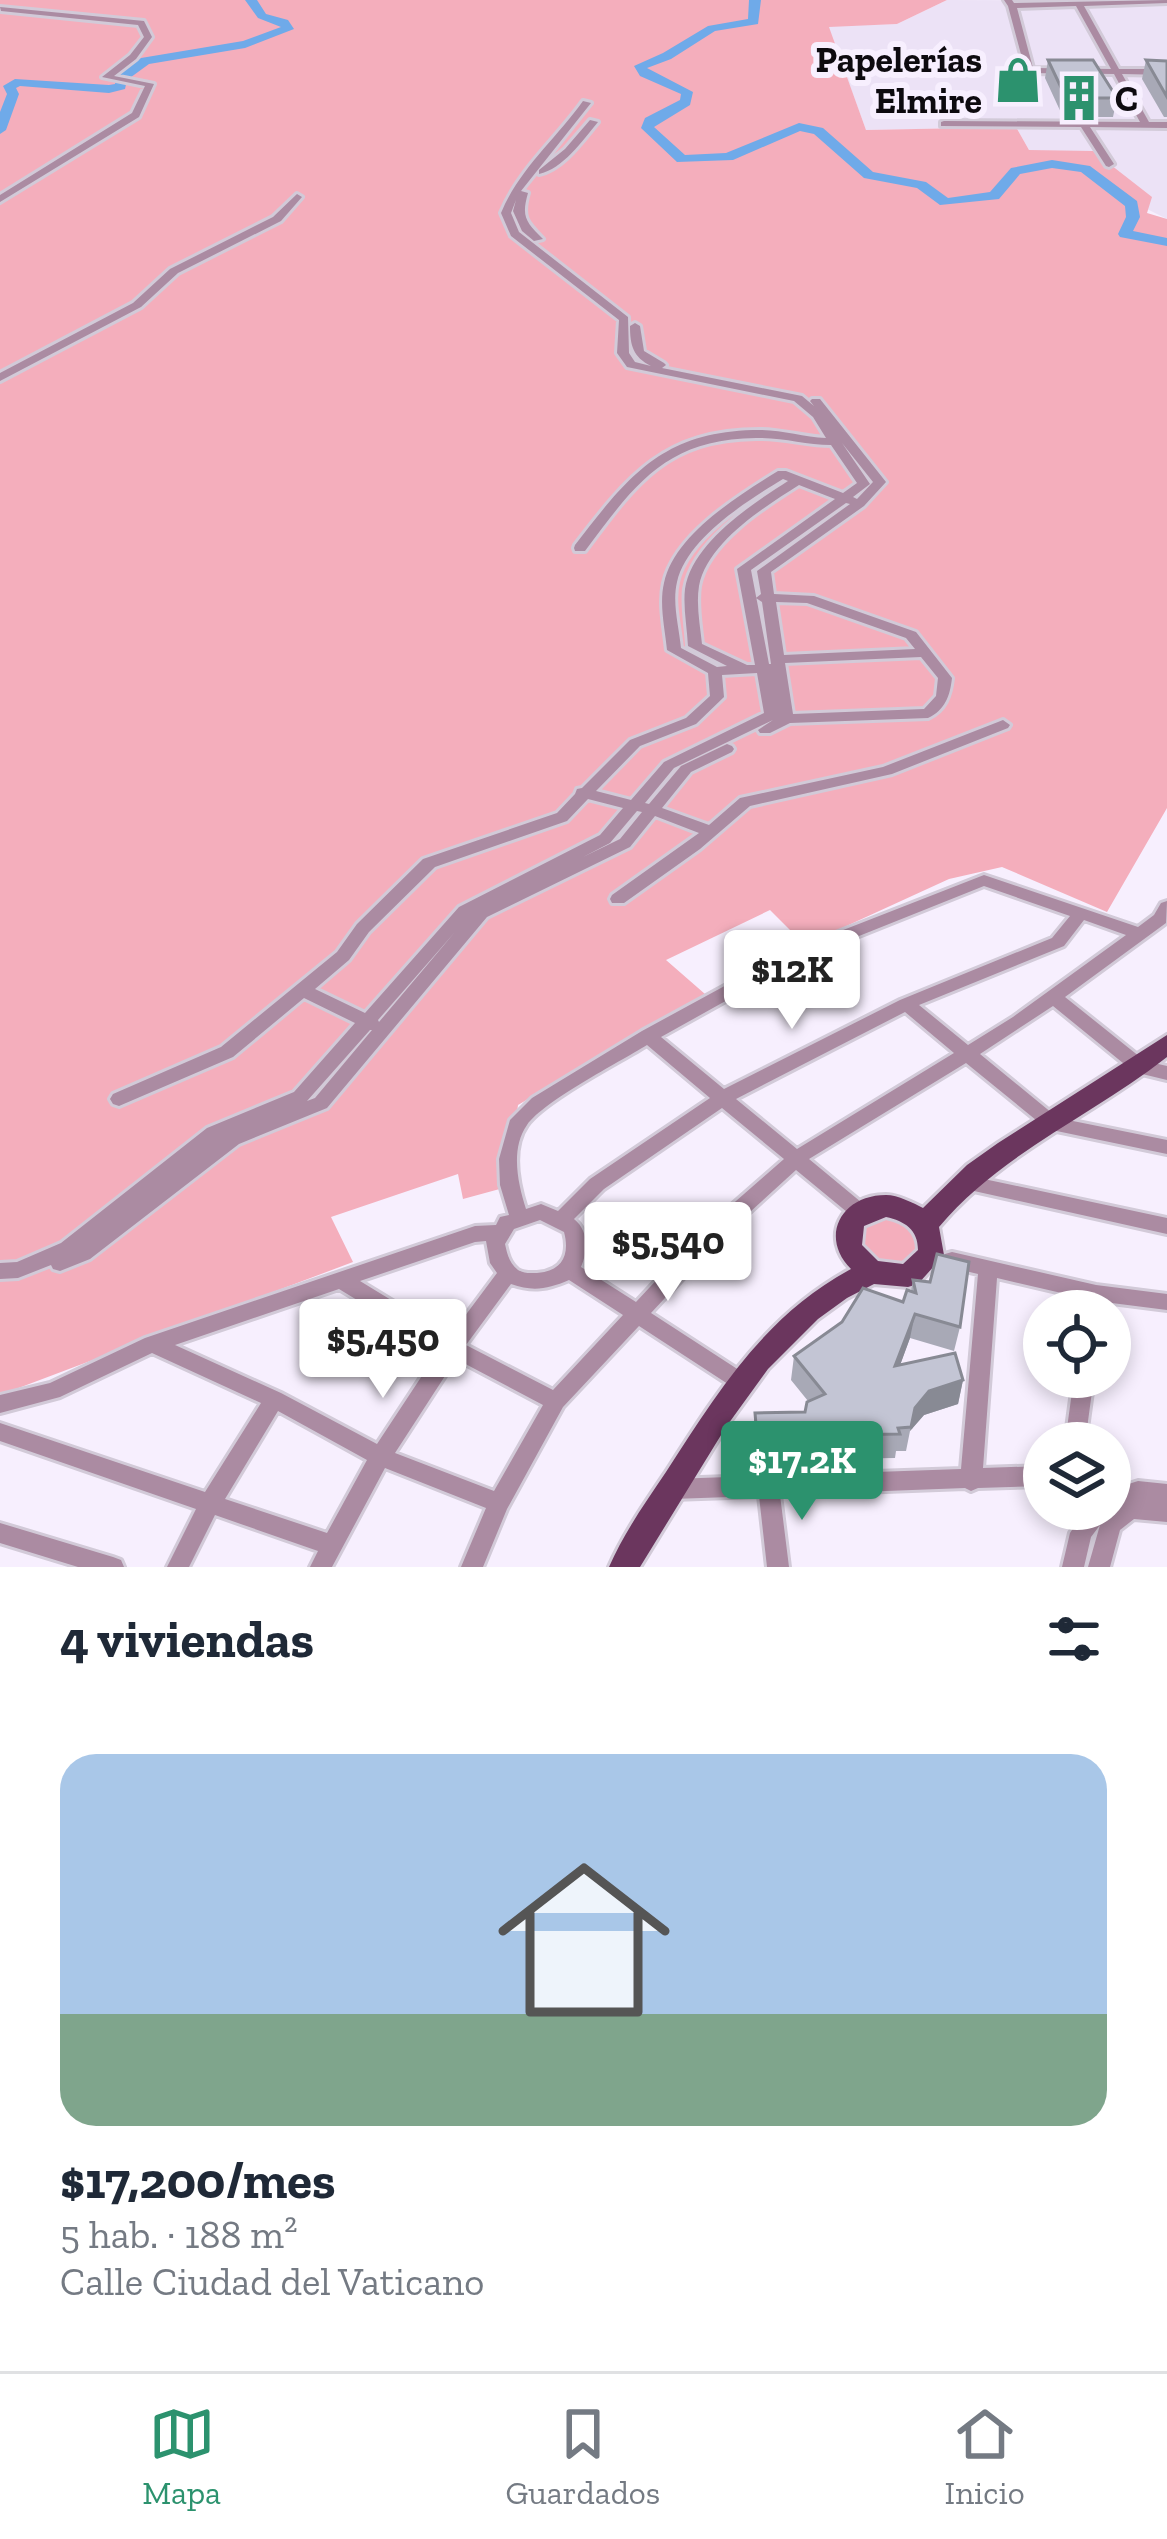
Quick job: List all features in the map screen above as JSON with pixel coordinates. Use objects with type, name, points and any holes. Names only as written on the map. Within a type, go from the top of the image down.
[{"type":"main road","points":[[926,1216],[964,1182],[1140,1067],[1167,1044]]},
{"type":"main road","points":[[858,1272],[849,1250],[848,1229],[860,1213],[886,1206],[926,1216]]},
{"type":"main road","points":[[624,1567],[738,1380],[775,1340],[858,1272],[908,1276],[932,1255],[926,1216]]},
{"type":"street","points":[[1167,1],[1010,3],[1029,71],[1167,72]]},
{"type":"street","points":[[1079,4],[1146,125]]},
{"type":"street","points":[[0,199],[136,115],[150,84],[106,77],[133,57],[148,37],[141,22],[1,9]]},
{"type":"street","points":[[586,103],[567,134],[514,188],[506,213],[515,234],[624,319],[623,353],[631,365],[798,398],[880,482],[764,571],[787,719]]},
{"type":"street","points":[[593,122],[568,151],[526,184],[518,211],[526,229],[630,313],[635,348],[642,359],[803,392],[826,408],[842,440]]},
{"type":"street","points":[[944,124],[1167,125]]},
{"type":"street","points":[[1084,124],[1109,164]]},
{"type":"street","points":[[0,377],[137,305],[174,272],[277,219],[297,197]]},
{"type":"street","points":[[580,548],[631,480],[694,441],[763,434],[819,443],[842,440]]},
{"type":"street","points":[[853,501],[782,474],[744,497],[679,558],[669,586],[674,650],[715,671],[924,653]]},
{"type":"street","points":[[744,668],[695,646],[692,585],[700,562],[760,504],[796,481]]},
{"type":"street","points":[[0,1275],[32,1274],[83,1253],[131,1206],[233,1138],[321,1103],[465,911],[605,838],[669,765],[772,715],[775,665],[748,599],[744,569],[853,501]]},
{"type":"street","points":[[375,1025],[481,914],[625,843],[686,769],[787,719],[928,713],[943,697],[945,678],[911,635],[809,599],[748,599]]},
{"type":"street","points":[[118,1099],[227,1052],[305,991],[429,863],[562,817],[635,743],[691,721],[717,697],[715,671]]},
{"type":"street","points":[[618,899],[745,802],[886,771],[1003,725]]},
{"type":"street","points":[[582,793],[710,830]]},
{"type":"street","points":[[519,1216],[509,1185],[508,1159],[516,1125],[538,1103],[647,1036],[793,956],[983,880],[1140,934]]},
{"type":"street","points":[[562,1219],[598,1184],[723,1097],[906,1004],[1058,942],[1079,915]]},
{"type":"street","points":[[472,1567],[499,1503],[556,1402],[711,1234],[797,1158],[1054,997],[1165,916]]},
{"type":"street","points":[[305,991],[375,1025]]},
{"type":"street","points":[[1054,997],[1140,1067],[1167,1073]]},
{"type":"street","points":[[906,1004],[1053,1124],[1167,1147]]},
{"type":"street","points":[[647,1036],[860,1213]]},
{"type":"street","points":[[964,1182],[1167,1226]]},
{"type":"street","points":[[0,1404],[53,1391],[152,1344],[475,1234],[499,1233],[519,1216],[542,1212],[562,1219],[578,1237],[579,1249],[570,1270],[559,1278],[532,1283],[507,1274],[495,1254],[499,1233]]},
{"type":"street","points":[[932,1255],[1057,1290]]},
{"type":"street","points":[[971,1481],[988,1268]]},
{"type":"street","points":[[570,1270],[632,1315],[738,1380]]},
{"type":"street","points":[[321,1567],[380,1457],[451,1347],[507,1274]]},
{"type":"street","points":[[340,1280],[451,1347],[556,1402]]},
{"type":"street","points":[[1131,1302],[1167,1302]]},
{"type":"street","points":[[152,1344],[274,1399],[380,1457],[499,1503]]},
{"type":"street","points":[[178,1567],[208,1504],[274,1399]]},
{"type":"street","points":[[0,1432],[331,1545]]},
{"type":"street","points":[[672,1489],[1023,1477]]},
{"type":"street","points":[[768,1486],[778,1567]]},
{"type":"street","points":[[1131,1493],[1167,1494]]},
{"type":"street","points":[[1099,1567],[1111,1524],[1131,1509],[1167,1512]]},
{"type":"street","points":[[1073,1567],[1083,1530]]},
{"type":"street","points":[[0,1532],[113,1567]]},
{"type":"shaded area","points":[[0,0],[947,0],[897,24],[829,27],[866,130],[1016,127],[1029,150],[1093,151],[1152,197],[1147,213],[1167,219],[1167,808],[1107,912],[1002,867],[949,879],[805,945],[770,910],[666,960],[705,994],[518,1105],[507,1187],[463,1199],[458,1174],[331,1217],[353,1262],[0,1395]]},
{"type":"shaded area","points":[[947,0],[1167,1],[1167,219],[1029,150],[1016,127],[866,130],[828,26],[897,24]]},
{"type":"shaded area","points":[[877,1214],[904,1224],[919,1238],[922,1245],[911,1267],[884,1261],[864,1246],[860,1228]]},
{"type":"building","points":[[1048,60],[1093,60],[1117,98],[1066,98]]},
{"type":"building","points":[[1146,60],[1167,61],[1167,97]]},
{"type":"building","points":[[937,1254],[969,1262],[960,1327],[915,1314],[895,1366],[955,1353],[963,1380],[929,1391],[915,1408],[911,1427],[898,1428],[900,1434],[757,1436],[755,1413],[805,1412],[807,1402],[825,1394],[794,1356],[842,1322],[863,1288],[903,1302],[907,1290],[916,1293],[913,1280],[930,1282]]},
{"type":"waterway","points":[[0,130],[13,94],[9,86],[19,82],[109,89],[121,86],[121,79],[145,61],[245,44],[288,29],[284,22],[262,16],[251,0]]},
{"type":"waterway","points":[[755,0],[754,22],[712,28],[667,56],[640,66],[644,73],[687,92],[686,102],[650,121],[647,128],[682,159],[728,157],[799,127],[818,131],[869,175],[921,185],[945,202],[994,196],[1016,171],[1052,164],[1085,169],[1132,204],[1133,217],[1125,234],[1167,242]]},
{"type":"place","name":"Papelerías Elmire","points":[[1018,80]]},
{"type":"place","name":"C","points":[[1079,98]]}]
